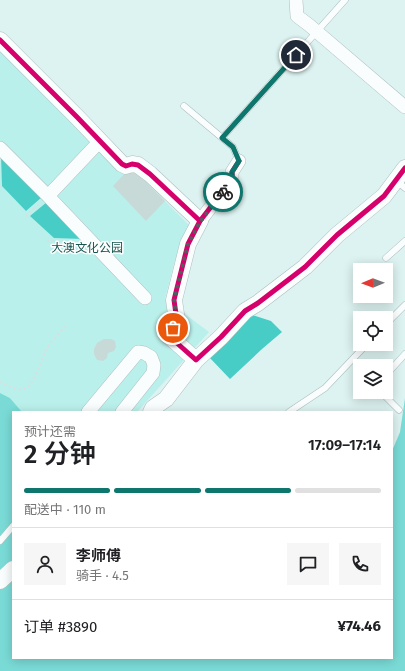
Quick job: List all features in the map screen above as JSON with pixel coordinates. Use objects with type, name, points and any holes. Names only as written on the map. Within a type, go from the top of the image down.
[{"type":"street","points":[[296,0],[297,16],[317,31],[405,107]]},
{"type":"street","points":[[0,40],[122,164],[126,166],[132,164],[138,165],[150,174],[200,222]]},
{"type":"street","points":[[48,196],[100,141]]},
{"type":"street","points":[[0,148],[145,298]]},
{"type":"street","points":[[196,360],[169,336],[177,321],[174,300],[188,244],[200,222],[220,195],[232,183],[232,172],[239,161]]},
{"type":"street","points":[[154,411],[166,399],[196,360],[221,337],[245,311],[258,303],[305,267],[337,235],[384,196],[399,186],[405,168]]},
{"type":"street","points":[[89,411],[138,352],[151,357],[154,365],[153,373],[123,411]]},
{"type":"street","points":[[0,581],[12,570]]},
{"type":"lane","points":[[222,138],[345,0]]},
{"type":"lane","points":[[184,106],[233,147],[239,161]]},
{"type":"lane","points":[[386,258],[405,241]]},
{"type":"lane","points":[[393,317],[405,305]]},
{"type":"lane","points":[[290,411],[325,388],[360,351]]},
{"type":"lane","points":[[393,367],[405,354]]},
{"type":"lane","points":[[388,399],[399,410]]},
{"type":"lane","points":[[0,541],[12,527]]},
{"type":"path","points":[[0,186],[0,192]]},
{"type":"path","points":[[26,216],[36,207]]},
{"type":"path","points":[[47,241],[93,243]]},
{"type":"path","points":[[0,382],[7,386],[20,389],[31,384],[47,349],[65,326]]},
{"type":"green space","name":"大澳文化公园","points":[[0,37],[191,227],[175,260],[165,299],[209,332],[138,411],[21,411],[10,398],[0,393]]},
{"type":"shaded area","points":[[1,155],[42,197],[26,211],[2,186]]},
{"type":"shaded area","points":[[47,202],[85,239],[54,238],[30,216]]},
{"type":"shaded area","points":[[249,314],[271,321],[282,332],[230,379],[209,357]]},
{"type":"shaded area","points":[[0,393],[10,398],[21,411],[12,411],[12,659],[393,659],[393,449],[400,432],[405,398],[405,671],[0,671]]},
{"type":"building","points":[[131,167],[165,201],[146,221],[113,186]]},
{"type":"building","points":[[104,339],[111,339],[115,341],[116,347],[114,351],[108,353],[107,358],[103,361],[97,360],[94,354],[94,349],[97,343]]},
{"type":"cycle path","points":[[0,40],[122,164],[126,166],[132,164],[138,165],[150,174],[200,221]]},
{"type":"cycle path","points":[[239,161],[232,172],[232,183],[220,195],[200,221],[188,244],[174,300],[177,321],[169,336],[196,360],[221,337],[245,311],[258,303],[305,267],[337,235],[384,196],[405,168]]},
{"type":"way so far","points":[[173,328],[177,321],[174,300],[188,244],[200,222],[223,192]]},
{"type":"route","points":[[223,192],[232,183],[232,172],[239,161],[233,147],[222,138],[296,55]]}]
